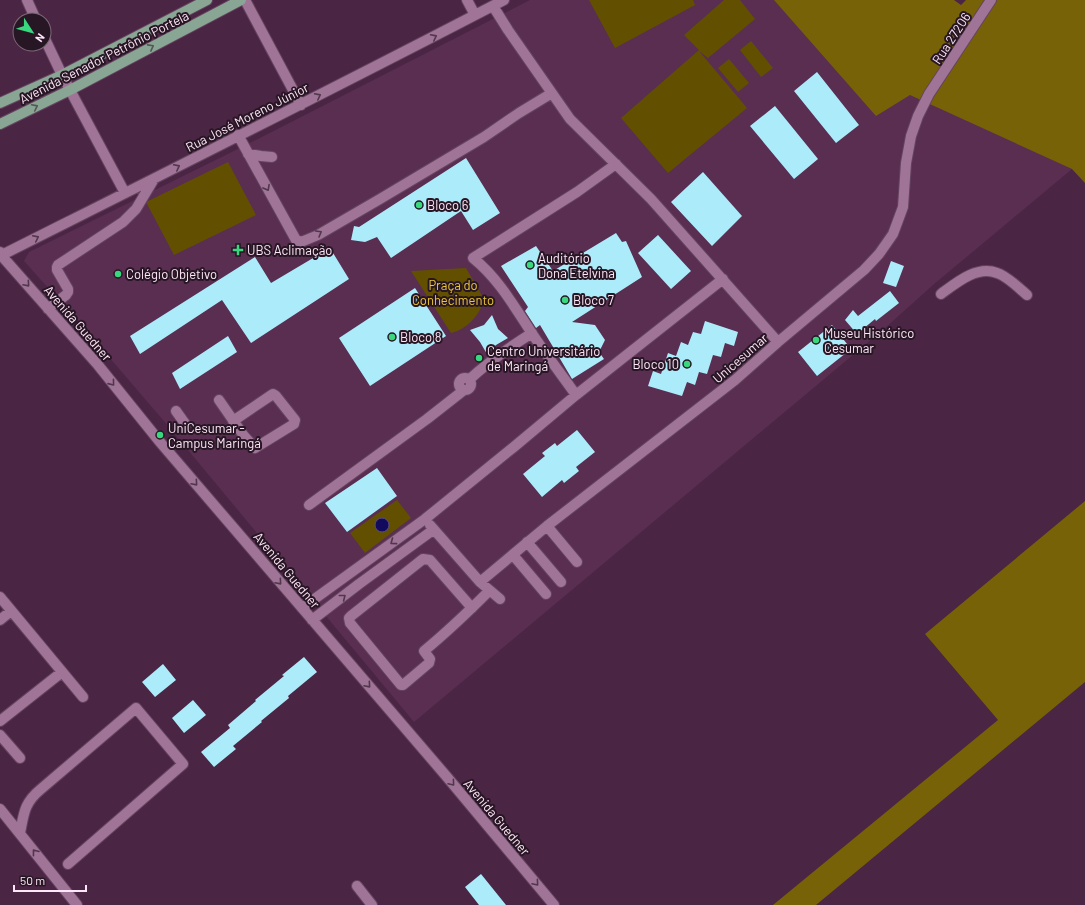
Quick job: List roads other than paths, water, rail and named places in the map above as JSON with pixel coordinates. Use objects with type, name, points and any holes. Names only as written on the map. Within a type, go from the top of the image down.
[{"type":"main road","name":"Avenida Senador Petrônio Portela","points":[[0,103],[62,74],[207,0]]},
{"type":"main road","name":"Avenida Senador Petrônio Portela","points":[[0,124],[70,90],[241,0]]},
{"type":"street","points":[[27,0],[32,12]]},
{"type":"street","points":[[245,0],[301,105]]},
{"type":"street","points":[[467,0],[475,15]]},
{"type":"street","name":"Rua José Moreno Júnior","points":[[0,254],[125,194],[504,0]]},
{"type":"street","name":"Rua 27206","points":[[930,92],[991,0]]},
{"type":"street","points":[[493,6],[508,30],[570,118],[651,199],[778,342]]},
{"type":"street","points":[[51,52],[125,194]]},
{"type":"street","name":"Unicesumar","points":[[480,582],[547,526],[735,380],[864,270],[880,254],[893,234],[902,207],[906,163],[911,136],[918,116],[930,92]]},
{"type":"street","points":[[238,135],[296,240],[301,242],[380,199],[484,137],[552,93]]},
{"type":"street","points":[[248,154],[272,157]]},
{"type":"street","points":[[576,395],[507,295],[483,267],[472,258],[577,192],[616,164]]},
{"type":"street","points":[[48,309],[68,292],[68,289],[57,270],[58,265],[123,222],[136,209],[154,179]]},
{"type":"street","name":"Avenida Guedner","points":[[0,254],[98,365],[160,442],[554,905]]},
{"type":"street","points":[[941,294],[964,278],[978,272],[990,271],[998,273],[1027,295]]},
{"type":"street","points":[[302,608],[425,519],[576,395],[723,279]]},
{"type":"street","points":[[309,505],[422,423],[464,390],[460,386],[460,380],[465,377],[470,379],[505,350],[532,333]]},
{"type":"street","points":[[219,400],[233,421],[255,448],[295,422],[295,420],[273,394],[233,421]]},
{"type":"street","points":[[176,411],[186,425]]},
{"type":"street","points":[[425,519],[433,530],[480,582],[500,599]]},
{"type":"street","points":[[547,526],[577,562]]},
{"type":"street","points":[[312,620],[433,530]]},
{"type":"street","points":[[528,542],[561,582]]},
{"type":"street","points":[[513,555],[546,594]]},
{"type":"street","points":[[472,608],[430,560],[423,559],[351,616],[349,621],[401,685],[403,685],[430,664],[430,659],[424,651],[472,608],[490,591]]},
{"type":"street","points":[[350,573],[359,584]]},
{"type":"street","points":[[0,597],[83,697]]},
{"type":"street","points":[[0,620],[11,611]]},
{"type":"street","points":[[0,721],[62,672]]},
{"type":"street","points":[[20,833],[26,807],[35,793],[136,708],[184,764],[68,864]]},
{"type":"street","points":[[0,735],[20,758]]},
{"type":"street","points":[[0,809],[77,905]]},
{"type":"street","points":[[356,886],[372,905]]},
{"type":"place","name":"Bloco 6","points":[[419,205]]},
{"type":"place","name":"UBS Aclimação","points":[[238,250]]},
{"type":"place","name":"Auditório Dona Etelvina","points":[[530,265]]},
{"type":"place","name":"Colégio Objetivo","points":[[118,274]]},
{"type":"place","name":"Bloco 7","points":[[565,300]]},
{"type":"place","name":"Bloco 8","points":[[392,337]]},
{"type":"place","name":"Museu Histórico Cesumar","points":[[816,340]]},
{"type":"place","name":"Centro Universitário de Maringá","points":[[479,358]]},
{"type":"place","name":"Bloco 10","points":[[687,364]]},
{"type":"place","name":"UniCesumar - Campus Maringá","points":[[160,435]]},
{"type":"park label","name":"Praça do Conhecimento","points":[[453,292]]}]
